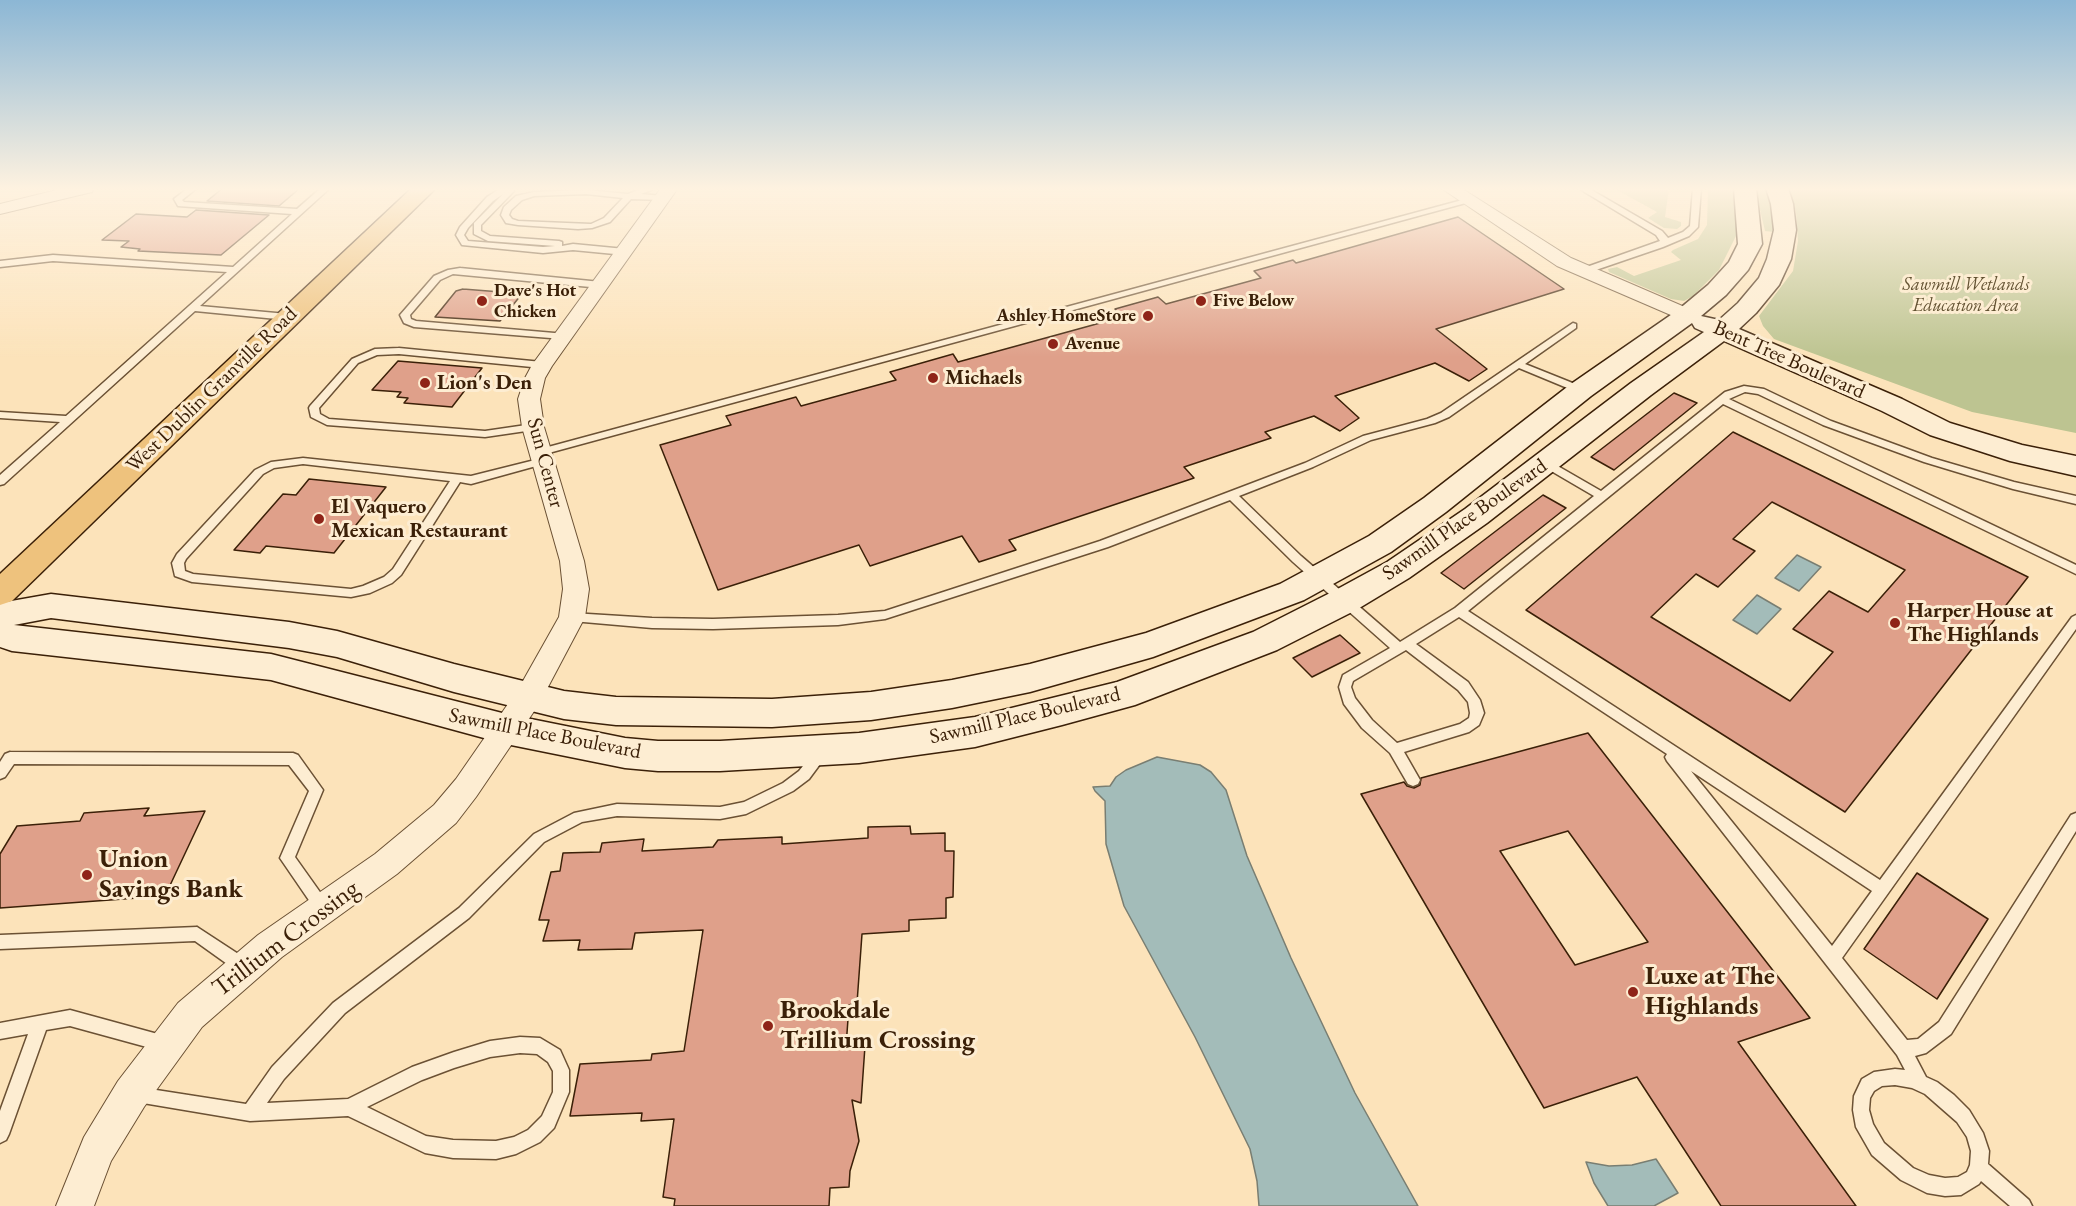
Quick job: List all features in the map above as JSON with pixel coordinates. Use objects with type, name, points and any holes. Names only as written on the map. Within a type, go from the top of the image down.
[{"type":"main road","name":"West Dublin Granville Road","points":[[0,593],[365,244]]},
{"type":"street","name":"Sun Center","points":[[529,696],[572,617],[576,589],[572,561],[533,427],[530,399],[535,378],[542,365],[630,244]]},
{"type":"street","points":[[1533,244],[1584,271],[1687,315]]},
{"type":"street","name":"Sawmill Place Boulevard","points":[[0,633],[12,638],[271,667],[506,729],[625,753],[658,756],[720,756],[823,751],[975,732],[1122,695],[1265,641],[1331,590],[1380,544],[1435,505],[1581,390],[1687,315],[1717,290],[1740,265],[1750,244]]},
{"type":"street","name":"Sawmill Place Boulevard","points":[[0,615],[51,606],[289,635],[337,644],[454,678],[564,705],[616,711],[772,713],[871,706],[952,694],[1030,678],[1098,660],[1192,630],[1292,592],[1331,590],[1408,564],[1476,516],[1722,331],[1747,308],[1770,280],[1779,259],[1782,244]]},
{"type":"street","name":"Bent Tree Boulevard","points":[[1687,315],[1967,439],[2076,466]]},
{"type":"street","name":"Bent Tree Boulevard","points":[[1892,405],[2076,447]]},
{"type":"street","name":"Trillium Crossing","points":[[75,1206],[97,1150],[130,1094],[190,1016],[243,966],[386,864],[445,814],[529,696]]},
{"type":"lane","points":[[0,481],[262,244]]},
{"type":"lane","points":[[471,244],[625,252]]},
{"type":"lane","points":[[559,244],[573,248]]},
{"type":"lane","points":[[457,478],[397,572],[388,580],[366,590],[351,593],[216,581],[192,578],[179,573],[178,563],[181,557],[259,472],[271,465],[303,461],[478,479],[542,457],[1312,244]]},
{"type":"lane","points":[[1584,271],[1660,245]]},
{"type":"lane","points":[[0,264],[53,258],[233,270]]},
{"type":"lane","points":[[563,336],[414,324],[407,321],[405,315],[437,278],[451,272],[601,285]]},
{"type":"lane","points":[[191,308],[287,317]]},
{"type":"lane","points":[[572,617],[652,623],[713,624],[838,620],[885,615],[1104,544],[1232,495],[1367,438],[1431,421],[1444,415],[1572,326]]},
{"type":"lane","points":[[533,427],[485,434],[327,422],[315,416],[314,408],[355,361],[375,352],[399,351],[542,365]]},
{"type":"lane","points":[[1518,363],[1581,390]]},
{"type":"lane","points":[[1413,780],[1395,749],[1367,724],[1349,700],[1345,687],[1348,678],[1403,647],[1459,611],[1738,389],[1760,391],[1827,423],[1928,460],[2013,485],[2076,500]]},
{"type":"lane","points":[[1722,400],[2076,570]]},
{"type":"lane","points":[[0,415],[69,419]]},
{"type":"lane","points":[[1545,463],[1602,495]]},
{"type":"lane","points":[[1232,495],[1331,590],[1403,647],[1463,686],[1474,700],[1477,713],[1474,721],[1464,728],[1395,749]]},
{"type":"lane","points":[[1459,611],[1882,889]]},
{"type":"lane","points":[[1833,957],[2076,620]]},
{"type":"lane","points":[[1664,746],[1833,957],[1903,1049],[1920,1082]]},
{"type":"lane","points":[[250,1113],[278,1073],[339,1008],[464,913],[539,838],[579,817],[617,810],[720,813],[746,808],[788,787],[804,775],[823,751]]},
{"type":"lane","points":[[0,773],[10,758],[292,759],[316,790],[287,858],[322,908]]},
{"type":"lane","points":[[1903,1049],[1920,1047],[1945,1028],[2076,819]]},
{"type":"lane","points":[[0,942],[198,934],[243,966]]},
{"type":"lane","points":[[0,1031],[70,1018],[166,1045]]},
{"type":"lane","points":[[0,1134],[40,1024]]},
{"type":"lane","points":[[130,1094],[250,1113],[349,1107],[418,1073],[490,1049],[520,1045],[540,1046],[554,1056],[561,1070],[561,1092],[548,1122],[534,1136],[516,1145],[496,1150],[453,1149],[425,1144],[349,1107]]},
{"type":"lane","points":[[1895,1077],[1920,1082],[1948,1101],[1963,1116],[1974,1133],[1980,1151],[1979,1168],[1973,1178],[1961,1185],[1945,1188],[1927,1184],[1907,1174],[1878,1149],[1865,1127],[1861,1110],[1862,1096],[1868,1085],[1880,1078],[1895,1077]]},
{"type":"lane","points":[[1979,1168],[2023,1206]]},
{"type":"green space","points":[[1686,244],[1732,244],[1719,270],[1693,296],[1684,301],[1671,299],[1609,272],[1608,269],[1617,267],[1634,276],[1681,260],[1671,252]]},
{"type":"green space","name":"Sawmill Wetlands Education Area","points":[[1797,244],[2076,244],[2076,433],[1972,412],[1774,339],[1763,326],[1759,316],[1793,271]]},
{"type":"water","points":[[1797,555],[1821,567],[1799,591],[1775,578]]},
{"type":"water","points":[[1757,595],[1781,609],[1757,634],[1733,620]]},
{"type":"water","points":[[1157,757],[1200,765],[1211,772],[1226,790],[1247,856],[1291,958],[1355,1093],[1418,1206],[1259,1206],[1257,1181],[1250,1149],[1195,1037],[1124,906],[1106,844],[1105,801],[1093,787],[1110,786],[1116,777],[1126,770]]},
{"type":"water","points":[[1656,1159],[1678,1193],[1654,1206],[1608,1206],[1594,1183],[1586,1162],[1609,1166],[1632,1165]]},
{"type":"building","points":[[125,244],[234,244],[221,255],[138,251],[140,249],[121,247]]},
{"type":"building","points":[[1362,244],[1498,244],[1564,289],[1436,329],[1487,369],[1469,381],[1435,363],[1335,396],[1359,418],[1340,431],[1314,416],[1265,432],[1271,438],[1184,467],[1194,478],[1009,540],[1016,550],[979,562],[962,536],[870,566],[859,545],[718,590],[660,445],[731,425],[726,416],[796,397],[801,406],[896,380],[890,372],[953,354],[958,362],[1122,317],[1115,309],[1158,297],[1166,304],[1261,278],[1254,271],[1293,260],[1296,263]]},
{"type":"building","name":"Dave's Hot Chicken","points":[[463,289],[521,295],[500,321],[435,317],[456,291]]},
{"type":"building","name":"Lion's Den","points":[[398,361],[482,368],[452,407],[404,403],[408,398],[397,397],[401,392],[372,390]]},
{"type":"building","points":[[1674,393],[1697,403],[1614,470],[1591,457]]},
{"type":"building","name":"Harper House at The Highlands","points":[[1733,432],[2028,577],[1845,812],[1526,610]],"holes":[[[1772,502],[1905,570],[1868,612],[1829,591],[1793,629],[1833,652],[1790,701],[1651,617],[1696,574],[1718,587],[1755,551],[1733,539]]]},
{"type":"building","name":"El Vaquero Mexican Restaurant","points":[[309,479],[386,487],[334,553],[266,546],[260,553],[234,550],[283,494],[296,495]]},
{"type":"building","points":[[1543,495],[1566,508],[1464,589],[1441,573]]},
{"type":"building","points":[[1340,635],[1360,653],[1312,677],[1293,658]]},
{"type":"building","name":"Luxe at The Highlands","points":[[1588,733],[1810,1018],[1738,1042],[1856,1206],[1721,1206],[1637,1077],[1544,1108],[1361,794],[1404,782],[1407,786],[1414,788],[1420,785],[1421,778]],"holes":[[[1568,831],[1648,942],[1575,965],[1500,851]]]},
{"type":"building","name":"Union Savings Bank","points":[[149,808],[144,816],[205,811],[165,896],[0,908],[0,854],[17,826],[80,821],[84,813]]},
{"type":"building","name":"Brookdale Trillium Crossing","points":[[910,826],[911,834],[945,833],[945,851],[954,851],[953,897],[946,898],[946,918],[909,920],[909,931],[862,934],[857,1003],[849,1005],[846,1047],[865,1046],[861,1103],[852,1100],[859,1141],[850,1171],[849,1187],[830,1188],[829,1206],[674,1206],[675,1199],[663,1197],[674,1119],[641,1121],[642,1113],[570,1116],[580,1064],[651,1060],[652,1054],[684,1051],[703,930],[635,933],[632,949],[578,950],[580,940],[543,941],[549,920],[539,920],[551,872],[560,871],[563,853],[600,852],[602,843],[644,839],[642,851],[713,847],[718,840],[782,837],[782,844],[868,838],[868,827]]},
{"type":"building","points":[[1917,873],[1988,919],[1937,999],[1864,949]]},
{"type":"place","name":"Dave's Hot Chicken","points":[[482,301]]},
{"type":"place","name":"Five Below","points":[[1201,301]]},
{"type":"place","name":"Ashley HomeStore","points":[[1148,316]]},
{"type":"place","name":"Avenue","points":[[1053,344]]},
{"type":"place","name":"Michaels","points":[[933,378]]},
{"type":"place","name":"Lion's Den","points":[[425,383]]},
{"type":"place","name":"El Vaquero Mexican Restaurant","points":[[319,519]]},
{"type":"place","name":"Harper House at The Highlands","points":[[1895,623]]},
{"type":"place","name":"Union Savings Bank","points":[[87,875]]},
{"type":"place","name":"Luxe at The Highlands","points":[[1633,992]]},
{"type":"place","name":"Brookdale Trillium Crossing","points":[[768,1026]]}]
